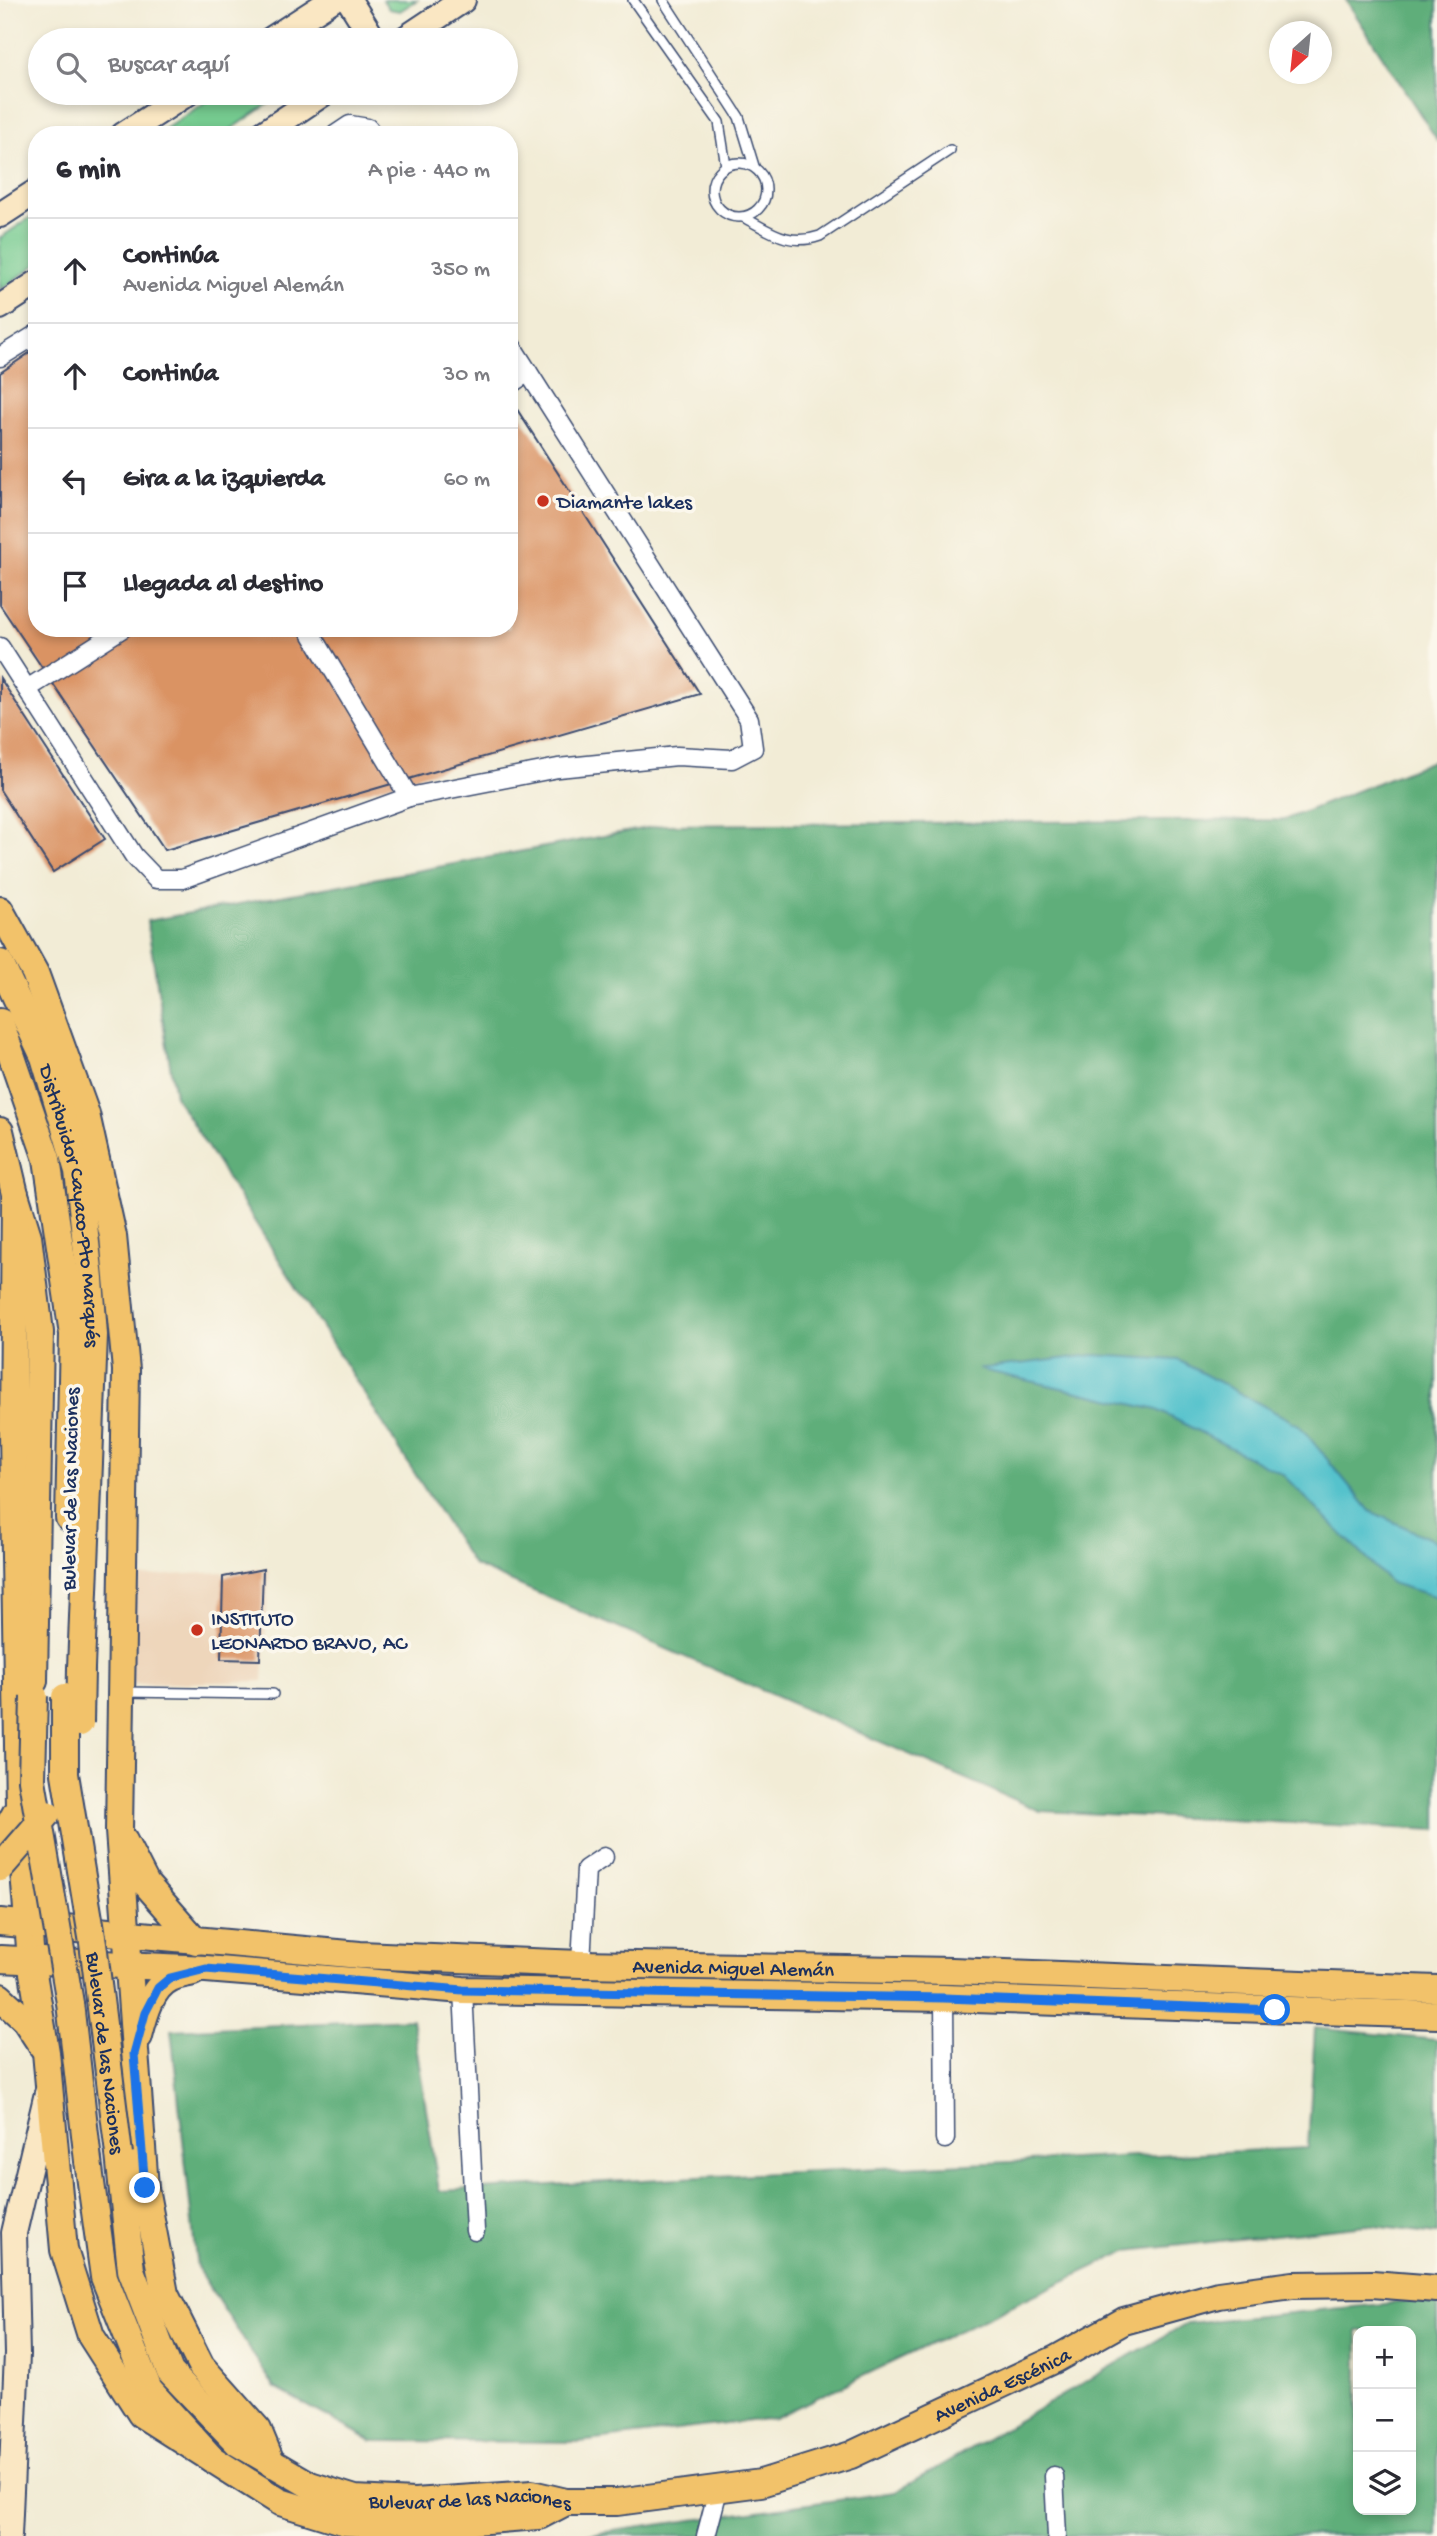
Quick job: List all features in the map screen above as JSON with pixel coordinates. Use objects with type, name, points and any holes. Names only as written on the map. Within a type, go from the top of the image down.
[{"type":"main road","points":[[0,910],[35,973],[86,1114],[113,1236],[125,1370],[119,1831],[145,2188],[166,2294],[201,2366],[258,2430],[272,2464]]},
{"type":"main road","name":"Distribuidor Cayaco-Pto Marqués","points":[[0,963],[44,1057],[78,1171],[94,1335],[79,1726],[62,1794],[0,1868]]},
{"type":"main road","name":"Bulevar de las Naciones","points":[[3,1029],[47,1159],[73,1334],[65,1774],[93,1943],[131,2270],[170,2372],[238,2443],[310,2485],[355,2498],[414,2502],[532,2494],[566,2502]]},
{"type":"main road","name":"Bulevar de las Naciones","points":[[0,1131],[28,1236],[40,1332],[32,1780],[70,2003],[104,2277],[149,2390],[212,2459],[280,2502],[345,2522],[450,2529],[539,2516],[566,2502]]},
{"type":"main road","points":[[15,1195],[11,1267],[19,1807],[31,1961],[46,2052],[64,2250],[91,2336],[141,2414],[212,2459]]},
{"type":"main road","points":[[0,1841],[19,1807]]},
{"type":"main road","points":[[119,1831],[146,1884],[196,1941]]},
{"type":"main road","name":"Avenida Miguel Alemán","points":[[0,1923],[360,1955],[581,1964],[953,1971],[1437,1989]]},
{"type":"main road","name":"Avenida Miguel Alemán","points":[[0,1959],[206,1969],[463,1990],[944,1998],[1437,2015]]},
{"type":"main road","points":[[134,2054],[145,2013],[158,1988],[170,1978],[206,1969]]},
{"type":"main road","points":[[0,1997],[25,2020],[46,2052]]},
{"type":"main road","name":"Avenida Escénica","points":[[566,2502],[617,2502],[761,2483],[851,2455],[1056,2359],[1124,2321],[1218,2295],[1293,2285],[1372,2284],[1437,2288]]},
{"type":"street","points":[[289,28],[332,0]]},
{"type":"street","points":[[349,0],[366,28]]},
{"type":"street","points":[[421,28],[463,0]]},
{"type":"street","points":[[137,126],[169,105]]},
{"type":"street","points":[[274,126],[306,105]]},
{"type":"street","points":[[0,215],[28,197]]},
{"type":"street","points":[[0,307],[28,290]]},
{"type":"street","points":[[0,357],[28,340]]},
{"type":"street","points":[[0,647],[134,856],[156,879],[182,879],[409,797],[558,768],[677,756],[732,759],[753,748],[749,719],[518,356]]},
{"type":"street","points":[[518,378],[528,372]]},
{"type":"street","points":[[27,689],[109,637]]},
{"type":"street","points":[[313,637],[409,797]]},
{"type":"street","points":[[581,1964],[586,1869],[604,1857]]},
{"type":"street","points":[[463,1990],[475,2231]]},
{"type":"street","points":[[944,1998],[945,2140]]},
{"type":"street","points":[[9,2536],[17,2354],[7,2235],[49,2081]]},
{"type":"street","points":[[1054,2476],[1057,2536]]},
{"type":"street","points":[[706,2536],[718,2490]]},
{"type":"lane","points":[[663,0],[738,117],[754,166],[761,173],[767,191],[759,208],[743,216]]},
{"type":"lane","points":[[636,1],[719,122],[726,166]]},
{"type":"lane","points":[[754,166],[736,162],[726,166],[714,179],[713,198],[725,212],[743,216],[784,239],[805,241],[820,236],[950,150]]},
{"type":"lane","points":[[122,1691],[274,1694]]},
{"type":"shaded area","name":"INSTITUTO LEONARDO BRAVO, AC","points":[[269,1569],[263,1681],[132,1684],[123,1578]]},
{"type":"green space","points":[[383,0],[417,0],[400,11],[389,9]]},
{"type":"green space","points":[[1346,0],[1437,0],[1437,140]]},
{"type":"green space","points":[[201,105],[267,105],[236,126],[170,126]]},
{"type":"green space","points":[[28,219],[28,270],[0,290],[0,238]]},
{"type":"green space","points":[[1437,759],[1437,1830],[1040,1811],[473,1565],[175,1096],[147,921],[663,825],[1284,820]]},
{"type":"green space","points":[[412,2019],[439,2191],[1308,2148],[1315,2028],[1437,2040],[1437,2234],[1366,2225],[1127,2251],[774,2418],[579,2442],[372,2441],[275,2388],[197,2268],[171,2030]]},
{"type":"green space","points":[[1437,2300],[1437,2536],[584,2535],[895,2492],[1187,2323]]},
{"type":"water","points":[[1093,1355],[1178,1360],[1299,1425],[1370,1511],[1437,1542],[1437,1597],[1391,1583],[1282,1474],[1157,1410],[978,1369]]},
{"type":"building","name":"Diamante lakes","points":[[28,354],[28,637],[518,637],[518,411],[700,694],[165,850],[0,605],[0,373]]},
{"type":"building","points":[[0,678],[105,839],[53,872],[0,790]]},
{"type":"building","points":[[263,1569],[260,1660],[221,1659],[223,1577]]},
{"type":"place","name":"Diamante lakes","points":[[543,501]]},
{"type":"place","name":"INSTITUTO LEONARDO BRAVO, AC","points":[[197,1630]]},
{"type":"route","points":[[145,2188],[134,2054],[145,2013],[158,1988],[170,1978],[206,1969],[463,1990],[944,1998],[1275,2010]]}]
